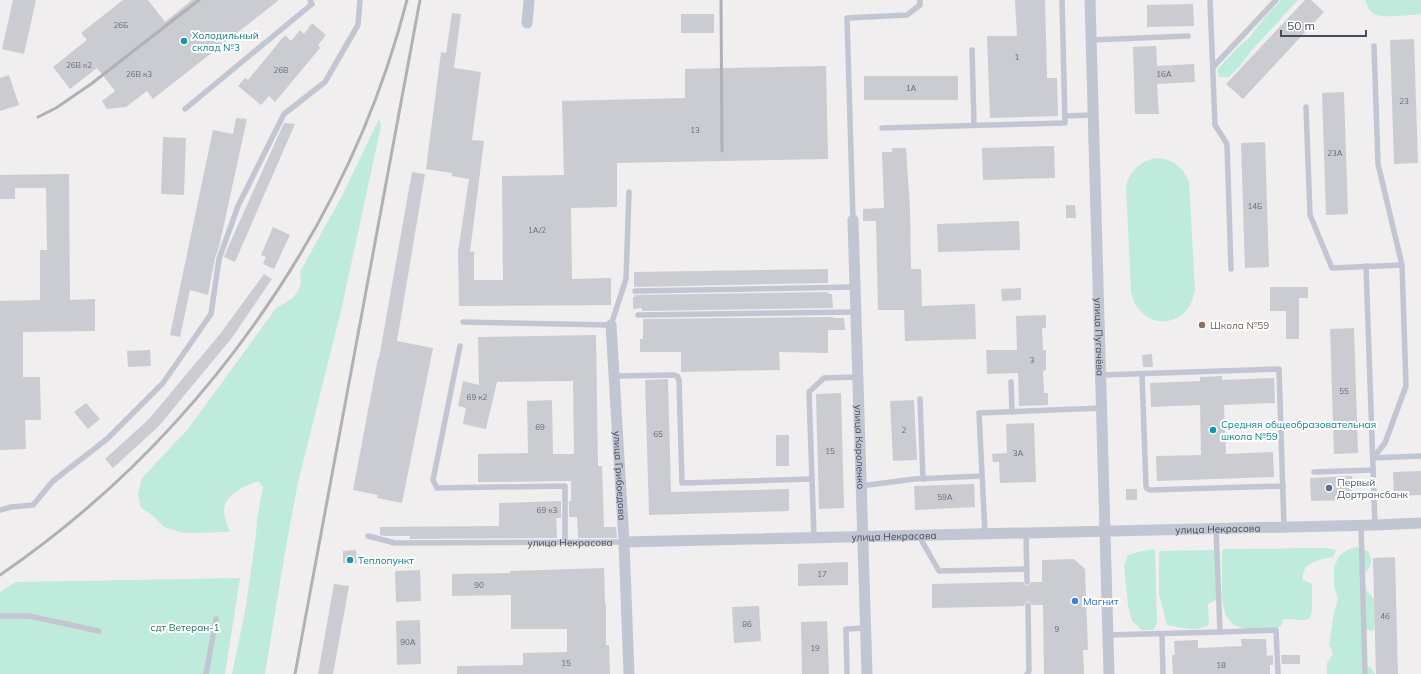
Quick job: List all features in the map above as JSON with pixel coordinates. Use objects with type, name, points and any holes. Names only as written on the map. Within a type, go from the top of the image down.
[{"type":"street","points":[[527,23],[529,0]]},
{"type":"street","name":"улица Пугачёва","points":[[1090,0],[1109,674]]},
{"type":"street","name":"улица Короленко","points":[[853,220],[866,674]]},
{"type":"street","name":"улица Грибоедова","points":[[611,325],[624,542],[629,674]]},
{"type":"street","name":"улица Некрасова","points":[[624,542],[1421,523]]},
{"type":"lane","points":[[185,109],[312,4],[310,0]]},
{"type":"lane","points":[[0,510],[11,507],[33,505],[53,481],[107,438],[163,384],[212,314],[220,259],[238,206],[284,114],[325,82],[358,25],[360,0]]},
{"type":"lane","points":[[853,220],[847,18],[907,15],[920,5],[920,0]]},
{"type":"lane","points":[[882,128],[1066,123],[1062,0]]},
{"type":"lane","points":[[1210,0],[1215,126],[1227,144],[1231,269]]},
{"type":"lane","points":[[1213,67],[1276,0]]},
{"type":"lane","points":[[1091,40],[1188,36]]},
{"type":"lane","points":[[1373,458],[1385,443],[1406,386],[1402,265],[1378,164],[1374,46]]},
{"type":"lane","points":[[972,50],[974,125]]},
{"type":"lane","points":[[1306,107],[1310,215],[1332,268],[1402,265]]},
{"type":"lane","points":[[1065,116],[1093,115]]},
{"type":"lane","points":[[463,322],[611,325],[626,279],[629,192]]},
{"type":"lane","points":[[1366,266],[1375,525]]},
{"type":"lane","points":[[635,290],[855,287]]},
{"type":"lane","points":[[638,315],[856,312]]},
{"type":"lane","points":[[460,346],[433,480],[437,488],[564,486],[565,542]]},
{"type":"lane","points":[[1101,375],[1279,370],[1284,527]]},
{"type":"lane","points":[[1142,374],[1147,489],[1283,486]]},
{"type":"lane","points":[[615,376],[678,376],[682,483],[812,479]]},
{"type":"lane","points":[[814,538],[809,392],[824,378],[858,377]]},
{"type":"lane","points":[[1011,382],[1012,412]]},
{"type":"lane","points":[[920,399],[923,479]]},
{"type":"lane","points":[[984,534],[979,413],[1102,408]]},
{"type":"lane","points":[[1373,458],[1421,456]]},
{"type":"lane","points":[[1314,472],[1373,470]]},
{"type":"lane","points":[[861,486],[923,479],[982,476]]},
{"type":"lane","points":[[1361,525],[1365,674]]},
{"type":"lane","points":[[1216,529],[1220,632]]},
{"type":"lane","points":[[1026,533],[1027,582]]},
{"type":"lane","points":[[919,535],[939,571],[1027,569]]},
{"type":"lane","name":"улица Некрасова","points":[[368,536],[395,543],[624,542]]},
{"type":"lane","points":[[1027,674],[1029,671],[1028,606]]},
{"type":"lane","points":[[0,616],[29,616],[99,631]]},
{"type":"lane","points":[[206,674],[216,619]]},
{"type":"lane","points":[[847,674],[846,629],[865,628]]},
{"type":"lane","points":[[1108,635],[1276,630],[1278,674]]},
{"type":"lane","points":[[1162,634],[1163,674]]},
{"type":"green space","points":[[1281,0],[1298,0],[1229,77],[1219,77],[1217,70],[1238,47],[1248,39],[1265,17]]},
{"type":"green space","points":[[1365,0],[1421,0],[1421,14],[1405,16],[1376,15],[1369,9]]},
{"type":"green space","points":[[379,119],[381,126],[341,311],[298,482],[265,674],[232,674],[245,612],[257,519],[263,487],[258,481],[236,492],[228,500],[225,505],[224,514],[230,532],[184,533],[164,527],[152,515],[141,508],[138,494],[142,478],[188,429],[277,307],[292,298],[299,290],[301,279],[300,272],[342,196]]},
{"type":"green space","points":[[1155,158],[1167,160],[1176,164],[1189,182],[1195,289],[1191,303],[1184,313],[1175,319],[1164,321],[1154,320],[1144,315],[1136,305],[1131,292],[1126,185],[1133,171],[1137,167]]},
{"type":"green space","points":[[1357,547],[1368,551],[1371,559],[1371,565],[1362,576],[1367,591],[1374,599],[1375,624],[1373,631],[1364,629],[1364,663],[1372,669],[1375,674],[1327,674],[1327,663],[1333,654],[1329,645],[1334,613],[1338,599],[1334,586],[1334,567],[1339,556],[1347,550]]},
{"type":"green space","points":[[1327,548],[1336,550],[1333,557],[1312,562],[1305,569],[1303,574],[1303,580],[1312,584],[1312,611],[1310,618],[1305,620],[1283,619],[1281,627],[1264,629],[1243,628],[1236,626],[1230,621],[1226,615],[1222,600],[1223,549]]},
{"type":"green space","points":[[1155,549],[1157,622],[1154,630],[1142,630],[1132,621],[1128,605],[1124,566],[1128,555]]},
{"type":"green space","points":[[1214,550],[1218,599],[1208,604],[1209,625],[1193,629],[1167,625],[1159,594],[1159,554],[1161,551]]},
{"type":"green space","name":"сдт Ветеран-1","points":[[240,578],[225,674],[0,674],[0,592],[16,582]]},
{"type":"building","points":[[13,0],[36,0],[24,54],[2,49]]},
{"type":"building","name":"Холодильный склад №3","points":[[123,0],[148,0],[165,22],[192,0],[279,0],[153,99],[147,91],[126,107],[107,109],[102,101],[115,91],[97,68],[70,89],[53,67],[87,40],[81,33]]},
{"type":"building","points":[[1015,0],[1045,0],[1047,78],[1057,78],[1058,116],[990,118],[987,36],[1017,36]]},
{"type":"building","points":[[1305,0],[1311,0],[1324,12],[1243,99],[1226,84]]},
{"type":"building","points":[[1193,4],[1194,26],[1147,27],[1147,5]]},
{"type":"building","points":[[452,13],[461,14],[454,68],[481,72],[472,140],[484,141],[470,252],[474,251],[474,280],[503,280],[502,176],[564,175],[562,101],[685,98],[685,69],[826,66],[828,159],[617,163],[617,207],[571,208],[572,279],[611,278],[611,305],[459,306],[458,252],[469,179],[452,176],[452,173],[426,169],[441,52],[446,53]]},
{"type":"building","points":[[681,14],[714,14],[714,33],[681,33]]},
{"type":"building","points":[[312,23],[326,35],[318,45],[320,48],[275,102],[269,96],[261,105],[238,86],[245,78],[248,80],[285,35],[291,41],[300,30],[304,34]]},
{"type":"building","points":[[1414,39],[1418,163],[1394,164],[1390,40]]},
{"type":"building","points":[[1156,46],[1157,66],[1194,64],[1195,82],[1157,84],[1159,114],[1135,114],[1133,47]]},
{"type":"building","points":[[9,75],[19,105],[0,111],[0,78]]},
{"type":"building","points":[[864,76],[958,76],[958,100],[864,100]]},
{"type":"building","points":[[1344,92],[1348,214],[1326,215],[1322,93]]},
{"type":"building","points":[[236,118],[247,119],[208,295],[190,290],[180,337],[170,335],[213,130],[233,134]]},
{"type":"building","points":[[284,123],[295,124],[235,262],[224,257]]},
{"type":"building","points":[[163,137],[186,138],[184,195],[161,194]]},
{"type":"building","points":[[1265,142],[1269,267],[1245,268],[1241,143]]},
{"type":"building","points":[[1054,146],[1055,178],[983,180],[982,148]]},
{"type":"building","points":[[892,148],[906,148],[910,208],[911,269],[921,269],[922,306],[975,304],[976,339],[905,341],[904,310],[878,310],[876,221],[863,221],[863,209],[884,208],[882,152],[892,152]]},
{"type":"building","points":[[412,172],[425,174],[397,341],[433,348],[402,503],[377,498],[378,495],[353,490],[379,358]]},
{"type":"building","points":[[69,174],[70,300],[95,299],[95,331],[23,332],[23,377],[40,377],[41,420],[25,420],[26,449],[0,450],[0,301],[40,300],[40,250],[47,250],[46,188],[15,188],[15,199],[0,199],[0,175]]},
{"type":"building","points":[[1066,205],[1075,205],[1076,218],[1066,218]]},
{"type":"building","points":[[1019,221],[1020,250],[938,252],[937,224]]},
{"type":"building","points":[[273,227],[290,235],[274,269],[263,264],[266,257],[261,255]]},
{"type":"building","points":[[828,269],[828,283],[634,287],[634,272]]},
{"type":"building","points":[[264,274],[272,279],[231,339],[158,427],[113,468],[105,459],[149,419],[220,334]]},
{"type":"building","points":[[1270,287],[1308,287],[1308,298],[1299,298],[1299,339],[1286,339],[1286,311],[1270,311]]},
{"type":"building","points":[[1021,288],[1021,300],[1002,301],[1001,289]]},
{"type":"building","points":[[828,292],[829,294],[832,294],[833,308],[642,311],[642,308],[633,309],[634,295]]},
{"type":"building","points":[[1046,315],[1046,328],[1042,328],[1043,350],[1046,350],[1046,370],[1043,371],[1044,393],[1048,393],[1048,405],[1019,406],[1018,373],[987,374],[986,350],[1017,350],[1016,316]]},
{"type":"building","points":[[844,318],[845,330],[828,330],[828,353],[779,352],[780,370],[681,372],[681,352],[640,352],[640,339],[643,339],[643,319]]},
{"type":"building","points":[[1354,328],[1358,453],[1334,454],[1330,329]]},
{"type":"building","points":[[596,335],[598,466],[602,466],[604,527],[616,527],[617,538],[578,538],[577,517],[569,517],[571,481],[478,482],[478,454],[528,453],[527,401],[552,400],[553,454],[574,454],[573,381],[497,382],[486,429],[463,424],[466,408],[458,406],[463,381],[479,385],[478,337]]},
{"type":"building","points":[[150,350],[151,366],[128,367],[127,351]]},
{"type":"building","points":[[1152,354],[1153,367],[1143,367],[1142,355]]},
{"type":"building","name":"Средняя общеобразовательная школа №59","points":[[1222,376],[1222,380],[1274,378],[1275,403],[1224,405],[1226,454],[1273,452],[1274,477],[1157,481],[1156,456],[1201,455],[1200,405],[1151,407],[1150,383],[1200,381],[1200,377]]},
{"type":"building","points":[[668,379],[671,492],[789,489],[789,511],[649,515],[645,380]]},
{"type":"building","points":[[841,393],[844,508],[819,509],[816,394]]},
{"type":"building","points":[[914,400],[917,460],[893,461],[890,401]]},
{"type":"building","points":[[86,403],[100,419],[88,429],[74,412]]},
{"type":"building","points":[[1034,423],[1036,482],[1000,483],[999,462],[993,462],[992,454],[1007,453],[1006,424]]},
{"type":"building","points":[[776,435],[789,435],[789,466],[776,466]]},
{"type":"building","points":[[1421,471],[1421,495],[1394,496],[1393,472]]},
{"type":"building","points":[[1352,476],[1353,500],[1311,501],[1310,478]]},
{"type":"building","points":[[974,484],[975,507],[915,510],[914,486]]},
{"type":"building","points":[[1126,489],[1137,489],[1137,500],[1126,500]]},
{"type":"building","points":[[561,501],[561,518],[556,518],[557,538],[410,539],[410,536],[380,535],[380,527],[499,526],[499,503]]},
{"type":"building","name":"Теплопункт","points":[[356,550],[357,563],[343,563],[343,551]]},
{"type":"building","points":[[1395,557],[1398,674],[1376,674],[1373,558]]},
{"type":"building","points":[[1074,559],[1085,569],[1088,650],[1083,650],[1084,674],[1044,674],[1043,605],[1032,605],[1028,601],[1024,606],[932,608],[932,584],[1023,582],[1027,586],[1031,582],[1042,582],[1042,560]]},
{"type":"building","points":[[848,562],[848,585],[798,586],[798,564]]},
{"type":"building","points":[[604,568],[606,645],[609,645],[610,674],[457,674],[457,666],[523,665],[523,653],[567,652],[567,629],[511,629],[511,595],[452,596],[452,574],[510,573],[510,571]]},
{"type":"building","points":[[420,570],[421,601],[396,602],[395,571]]},
{"type":"building","points":[[334,584],[349,586],[333,674],[318,674]]},
{"type":"building","points":[[759,606],[761,641],[734,643],[732,607]]},
{"type":"building","points":[[420,620],[421,664],[397,665],[396,621]]},
{"type":"building","points":[[827,621],[829,674],[802,674],[801,622]]},
{"type":"building","points":[[1241,639],[1266,639],[1267,656],[1273,655],[1273,665],[1270,665],[1270,674],[1173,674],[1172,655],[1175,655],[1174,641],[1198,640],[1198,648],[1242,646]]},
{"type":"building","points":[[1281,655],[1300,655],[1300,664],[1282,664]]},
{"type":"railway","points":[[38,117],[56,108],[91,84],[199,0]]},
{"type":"railway","points":[[0,575],[71,521],[138,461],[199,395],[255,324],[304,248],[346,168],[381,85],[407,0]]},
{"type":"railway","points":[[295,674],[420,0]]},
{"type":"railway","points":[[721,0],[722,151]]},
{"type":"place","name":"Холодильный склад №3","points":[[184,41]]},
{"type":"place","name":"Школа №59","points":[[1202,325]]},
{"type":"place","name":"Средняя общеобразовательная школа №59","points":[[1213,430]]},
{"type":"place","name":"Первый Дортрансбанк","points":[[1329,488]]},
{"type":"place","name":"Теплопункт","points":[[350,560]]},
{"type":"place","name":"Магнит","points":[[1075,601]]}]
